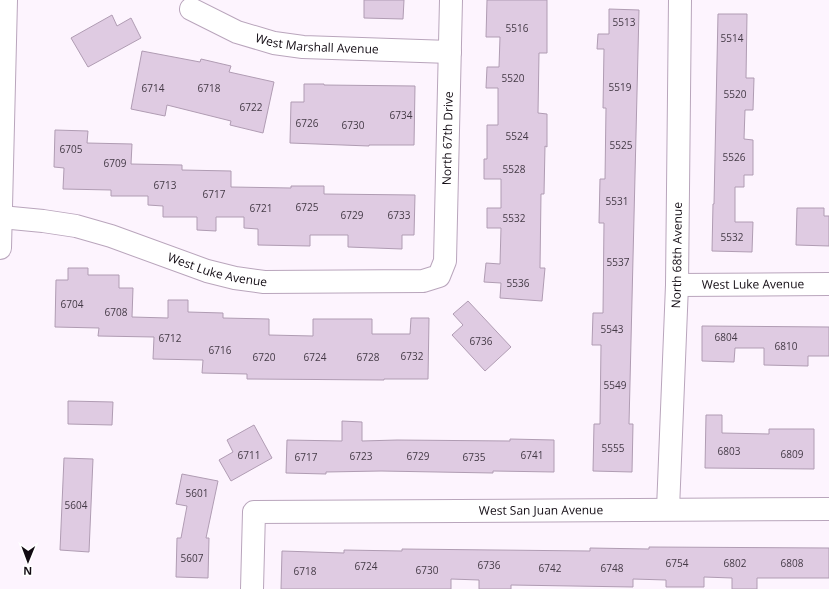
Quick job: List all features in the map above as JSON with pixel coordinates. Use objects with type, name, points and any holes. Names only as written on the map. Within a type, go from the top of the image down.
[{"type":"street","points":[[0,248],[6,0]]},
{"type":"street","name":"North 67th Drive","points":[[439,276],[445,261],[451,0]]},
{"type":"street","name":"North 68th Avenue","points":[[668,510],[677,285],[680,0]]},
{"type":"street","name":"West Marshall Avenue","points":[[191,9],[237,32],[274,43],[303,47],[450,52]]},
{"type":"street","name":"West Luke Avenue","points":[[1,217],[76,226],[111,236],[207,271],[235,278],[264,282],[423,281],[439,276]]},
{"type":"street","name":"West Luke Avenue","points":[[677,285],[829,284]]},
{"type":"street","name":"West San Juan Avenue","points":[[252,589],[254,512],[829,509]]},
{"type":"building","points":[[364,0],[404,0],[403,19],[364,18]]},
{"type":"building","points":[[487,0],[547,0],[547,53],[539,53],[538,113],[547,114],[547,147],[545,146],[544,194],[541,194],[540,268],[545,268],[542,301],[500,298],[501,283],[484,282],[486,263],[500,264],[501,228],[487,228],[487,208],[501,208],[501,179],[484,179],[484,159],[487,159],[487,125],[498,125],[498,88],[486,88],[487,67],[499,67],[500,37],[486,37]]},
{"type":"building","points":[[609,9],[639,10],[629,424],[633,424],[632,472],[593,471],[594,424],[600,424],[601,345],[592,345],[593,313],[603,313],[604,223],[599,223],[600,179],[605,179],[606,108],[603,108],[604,49],[597,49],[598,34],[609,34]]},
{"type":"building","points":[[718,14],[747,14],[746,78],[754,78],[753,110],[745,110],[744,139],[753,140],[753,175],[744,175],[744,187],[735,187],[735,222],[753,222],[752,252],[712,251]]},
{"type":"building","points":[[112,15],[117,26],[131,18],[141,38],[88,67],[71,38]]},
{"type":"building","points":[[142,51],[200,62],[201,59],[231,66],[229,72],[274,82],[263,133],[230,125],[231,121],[167,105],[165,116],[131,109]]},
{"type":"building","points":[[304,84],[415,86],[414,145],[369,146],[290,143],[291,102],[304,102]]},
{"type":"building","points":[[55,130],[88,131],[87,143],[132,144],[131,164],[182,165],[182,170],[231,171],[231,187],[291,188],[291,186],[324,186],[324,194],[415,195],[414,235],[402,235],[402,249],[348,247],[348,235],[310,235],[310,246],[258,245],[258,229],[244,228],[244,217],[216,217],[216,231],[197,230],[197,217],[163,217],[163,206],[148,205],[148,196],[111,196],[111,190],[63,189],[64,168],[54,167]]},
{"type":"building","points":[[797,208],[824,208],[824,216],[829,216],[829,246],[796,245]]},
{"type":"building","points":[[68,268],[88,268],[88,275],[119,275],[119,288],[133,288],[132,317],[168,318],[168,300],[188,300],[188,312],[223,313],[223,318],[269,319],[269,335],[313,336],[313,319],[372,319],[372,334],[410,334],[411,318],[429,318],[428,379],[247,379],[247,374],[202,373],[203,360],[153,359],[154,337],[98,336],[99,328],[55,327],[56,280],[68,280]]},
{"type":"building","points":[[468,301],[511,347],[485,371],[452,335],[463,325],[453,314]]},
{"type":"building","points":[[702,326],[829,327],[829,356],[808,356],[808,366],[764,365],[764,348],[735,348],[734,362],[702,361]]},
{"type":"building","points":[[68,401],[113,402],[112,425],[68,424]]},
{"type":"building","points":[[706,415],[722,415],[722,433],[769,434],[769,429],[814,429],[814,469],[705,468]]},
{"type":"building","points":[[342,421],[362,422],[362,441],[510,441],[510,439],[554,440],[554,472],[493,471],[493,473],[381,471],[326,472],[326,474],[286,473],[287,440],[342,441]]},
{"type":"building","points":[[254,425],[272,458],[231,481],[219,460],[233,452],[227,440]]},
{"type":"building","points":[[64,458],[93,459],[89,552],[60,550]]},
{"type":"building","points":[[182,474],[218,481],[206,538],[209,538],[208,578],[176,577],[177,538],[181,538],[187,506],[176,504]]},
{"type":"building","points":[[649,547],[829,548],[829,578],[757,578],[757,589],[732,589],[732,578],[704,577],[704,587],[666,587],[666,580],[633,579],[633,587],[511,585],[511,589],[479,589],[479,580],[451,579],[451,589],[281,589],[282,551],[344,553],[344,550],[402,551],[402,549],[590,551],[590,548],[649,549]]}]
